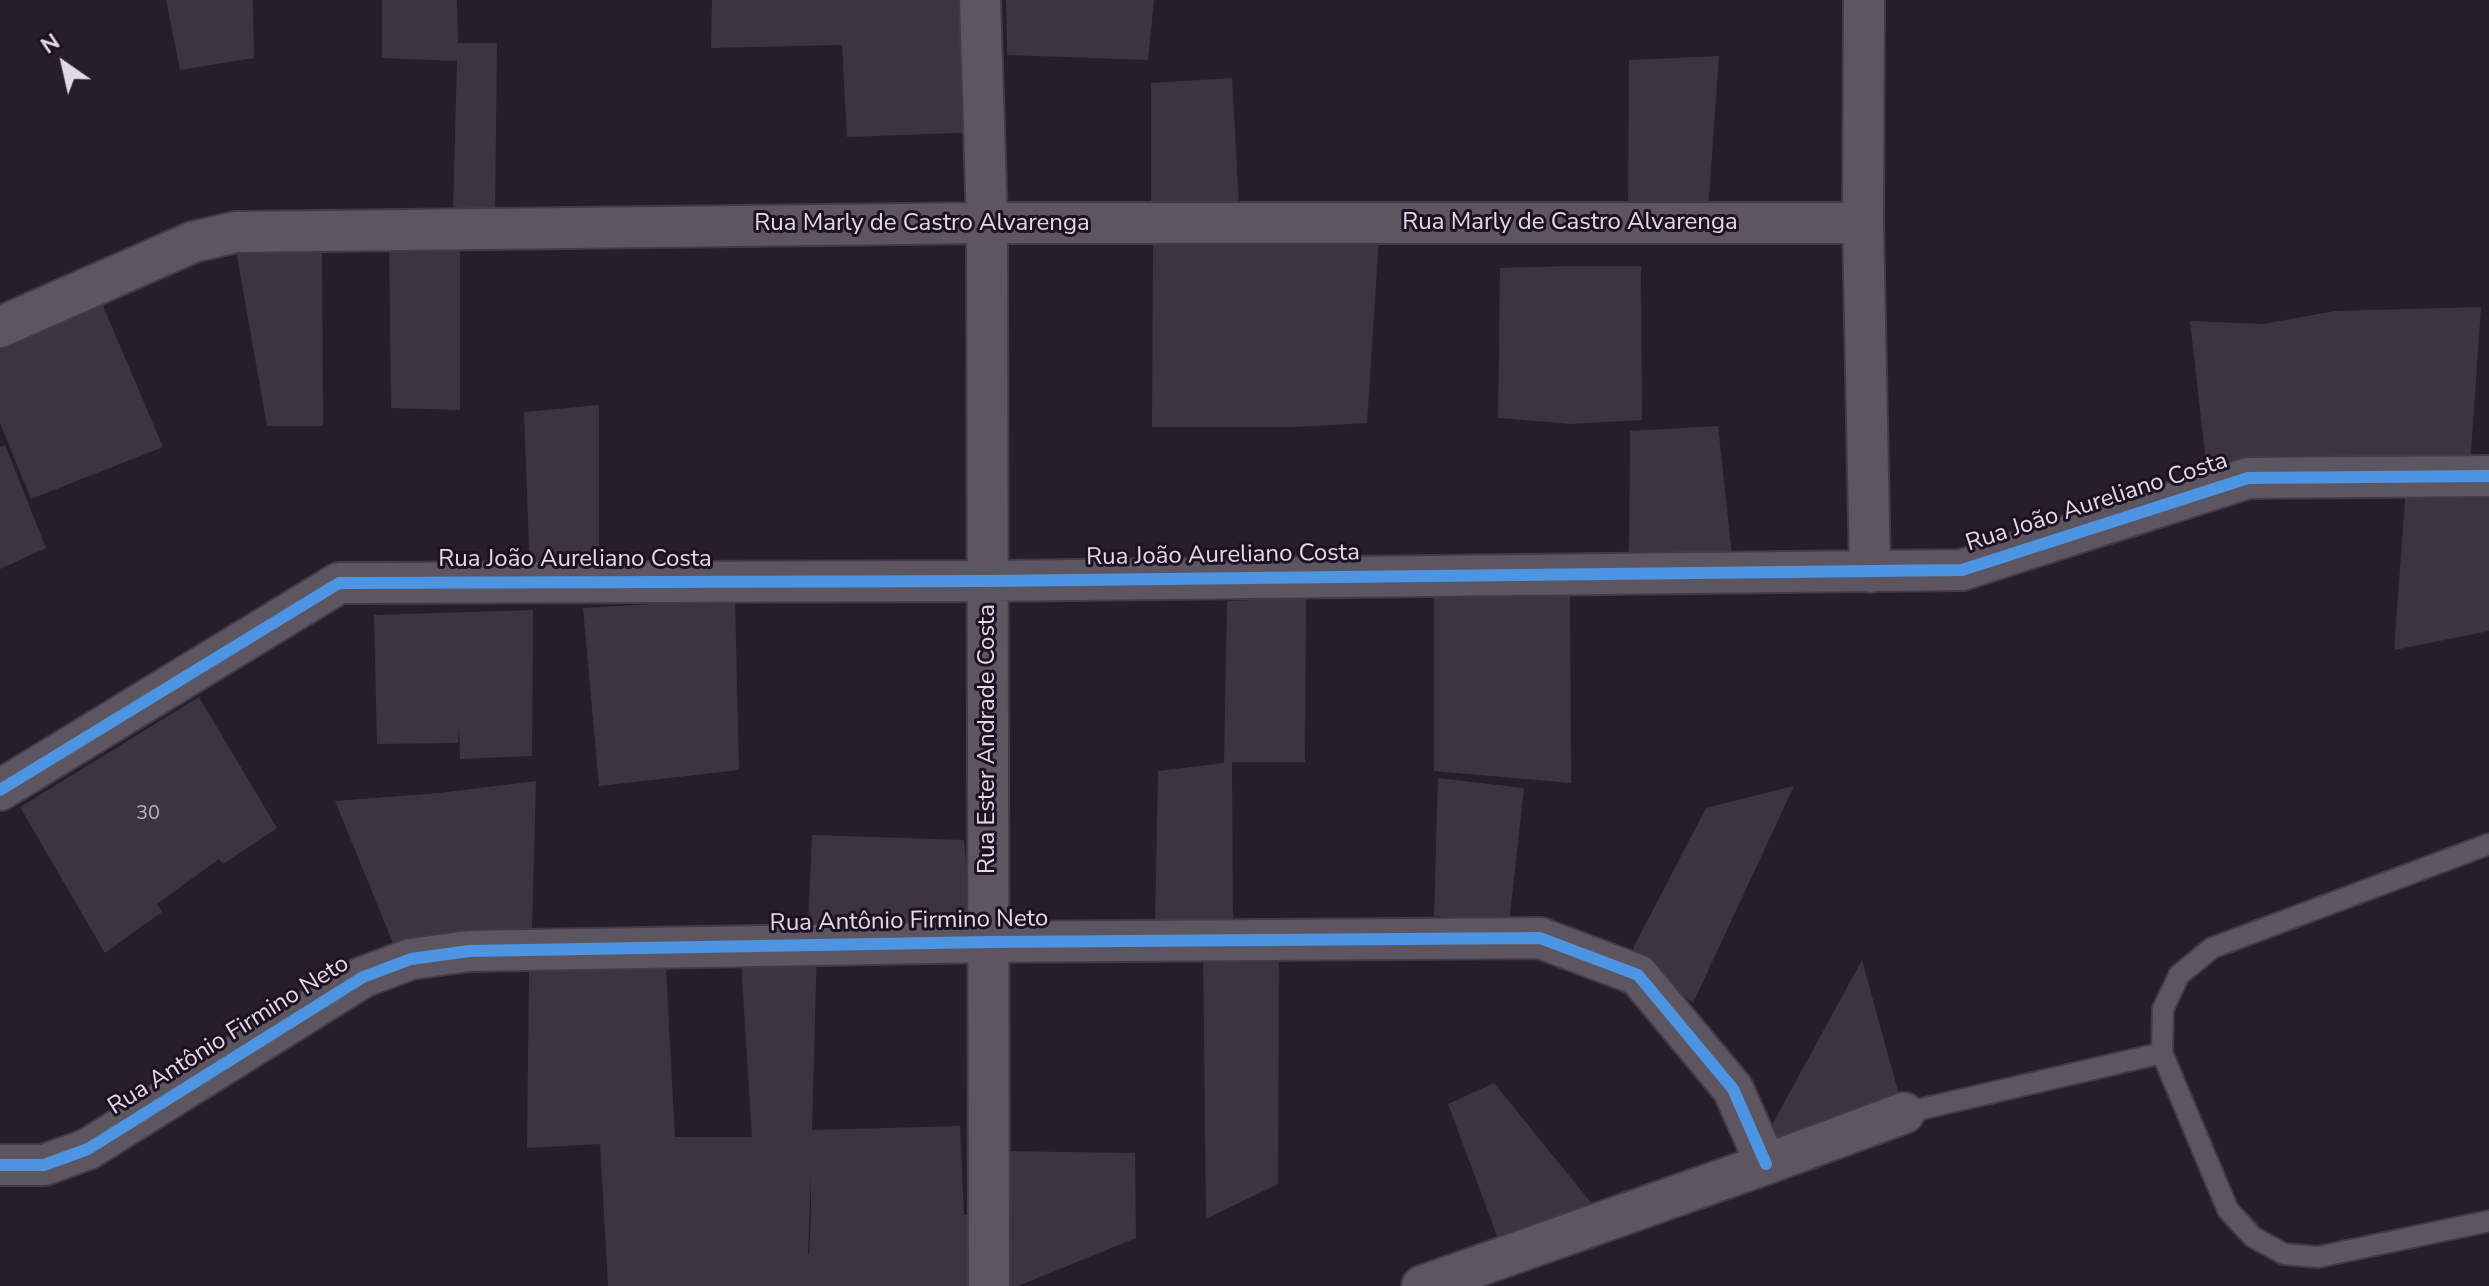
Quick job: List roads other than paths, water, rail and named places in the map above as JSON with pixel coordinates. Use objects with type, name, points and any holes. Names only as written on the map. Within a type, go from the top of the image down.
[{"type":"street","name":"Rua Ester Andrade Costa","points":[[980,0],[987,223],[989,1286]]},
{"type":"street","points":[[1864,0],[1863,223],[1870,572]]},
{"type":"street","name":"Rua Marly de Castro Alvarenga","points":[[0,327],[193,242],[236,232],[987,223],[1863,223]]},
{"type":"street","name":"Rua João Aureliano Costa","points":[[0,790],[339,583],[987,581],[1962,570],[2248,478],[2489,476]]},
{"type":"street","name":"Rua Antônio Firmino Neto","points":[[0,1165],[44,1165],[88,1149],[363,977],[411,959],[469,951],[990,942],[1540,938],[1638,975],[1733,1089],[1766,1164]]},
{"type":"street","points":[[1422,1286],[1904,1113]]},
{"type":"lane","points":[[2489,844],[2212,948],[2179,975],[2163,1009],[2162,1053],[2228,1210],[2253,1237],[2284,1254],[2318,1257],[2489,1221]]},
{"type":"lane","points":[[1904,1113],[2162,1053]]}]
